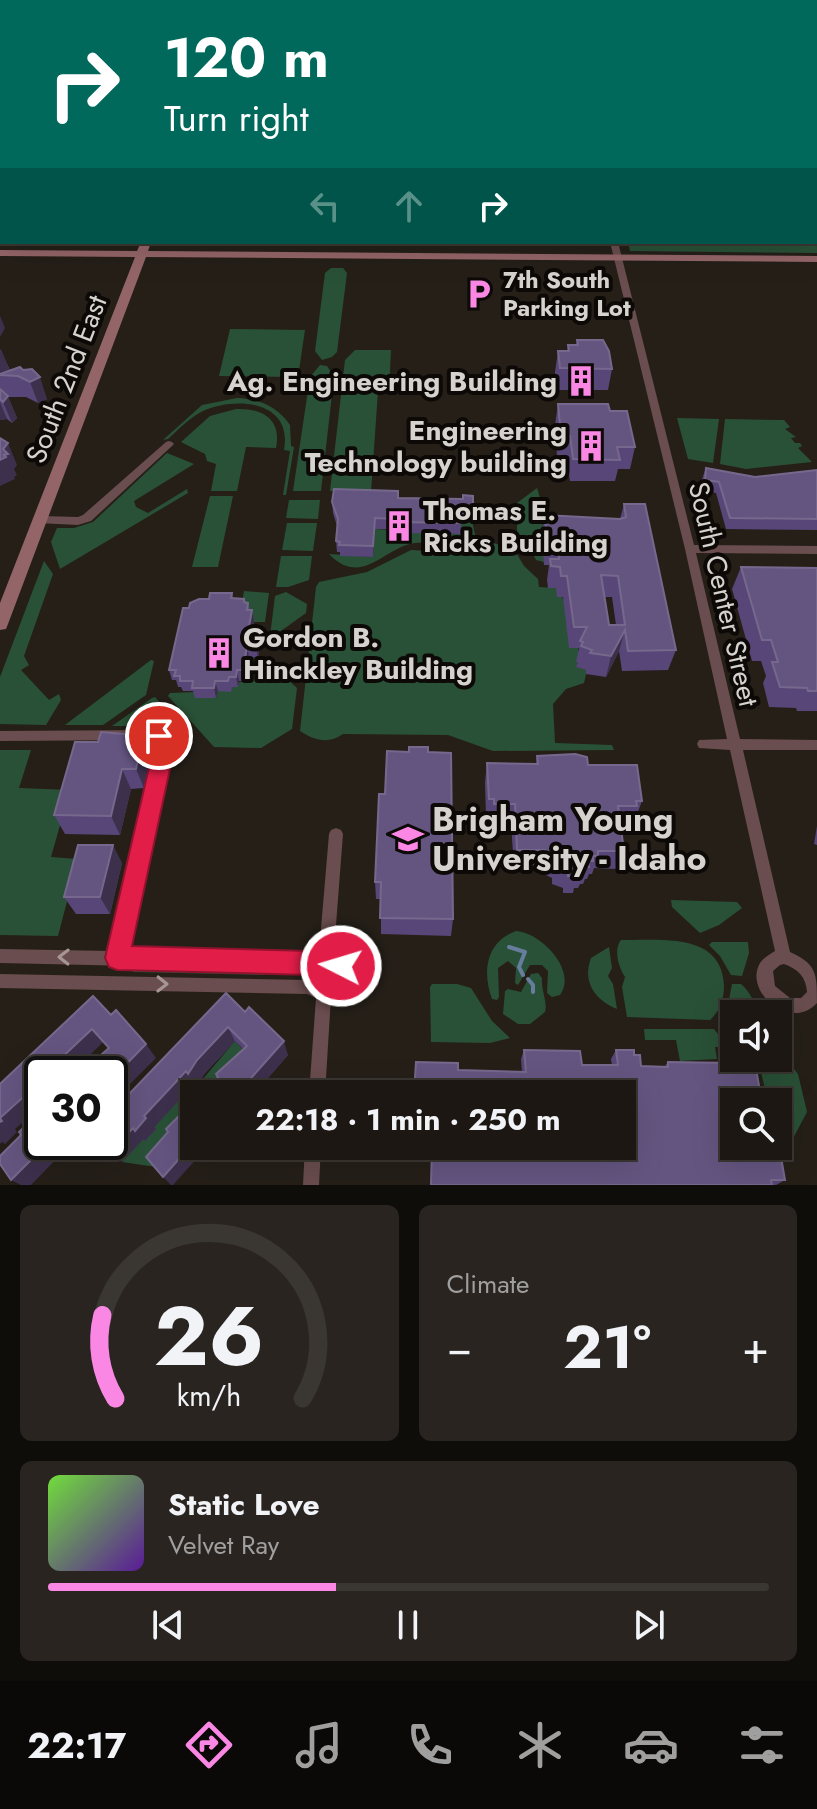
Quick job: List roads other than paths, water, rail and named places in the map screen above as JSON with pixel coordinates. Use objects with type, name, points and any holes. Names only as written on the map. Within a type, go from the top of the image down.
[{"type":"main road","points":[[0,253],[144,248],[817,259]]},
{"type":"main road","name":"South 2nd East","points":[[0,624],[3,607],[41,520],[144,248]]},
{"type":"street","name":"South Center Street","points":[[614,244],[790,959]]},
{"type":"street","points":[[41,520],[78,521],[87,518],[169,444]]},
{"type":"street","points":[[690,549],[817,550]]},
{"type":"street","points":[[0,736],[150,735],[164,740],[120,947]]},
{"type":"street","points":[[703,744],[817,745]]},
{"type":"street","points":[[326,957],[336,834]]},
{"type":"street","points":[[0,956],[120,947],[310,963],[326,957],[335,959],[343,973],[338,986],[324,993],[307,987],[0,981]]},
{"type":"street","points":[[790,959],[813,979],[814,995],[812,1003],[789,1006],[768,990],[766,967],[777,958],[817,961]]},
{"type":"street","points":[[318,1080],[324,993]]},
{"type":"street","points":[[311,1185],[312,1160]]},
{"type":"waterway","points":[[509,947],[525,952],[519,967],[523,975]]},
{"type":"waterway","points":[[528,979],[533,985],[533,992]]},
{"type":"place","name":"7th South Parking Lot","points":[[479,294]]},
{"type":"place","name":"Ag. Engineering Building","points":[[581,381]]},
{"type":"place","name":"Engineering Technology building","points":[[591,446]]},
{"type":"place","name":"Thomas E. Ricks Building","points":[[399,526]]},
{"type":"place","name":"Gordon B. Hinckley Building","points":[[219,653]]},
{"type":"place","name":"Brigham Young University - Idaho","points":[[408,839]]}]
